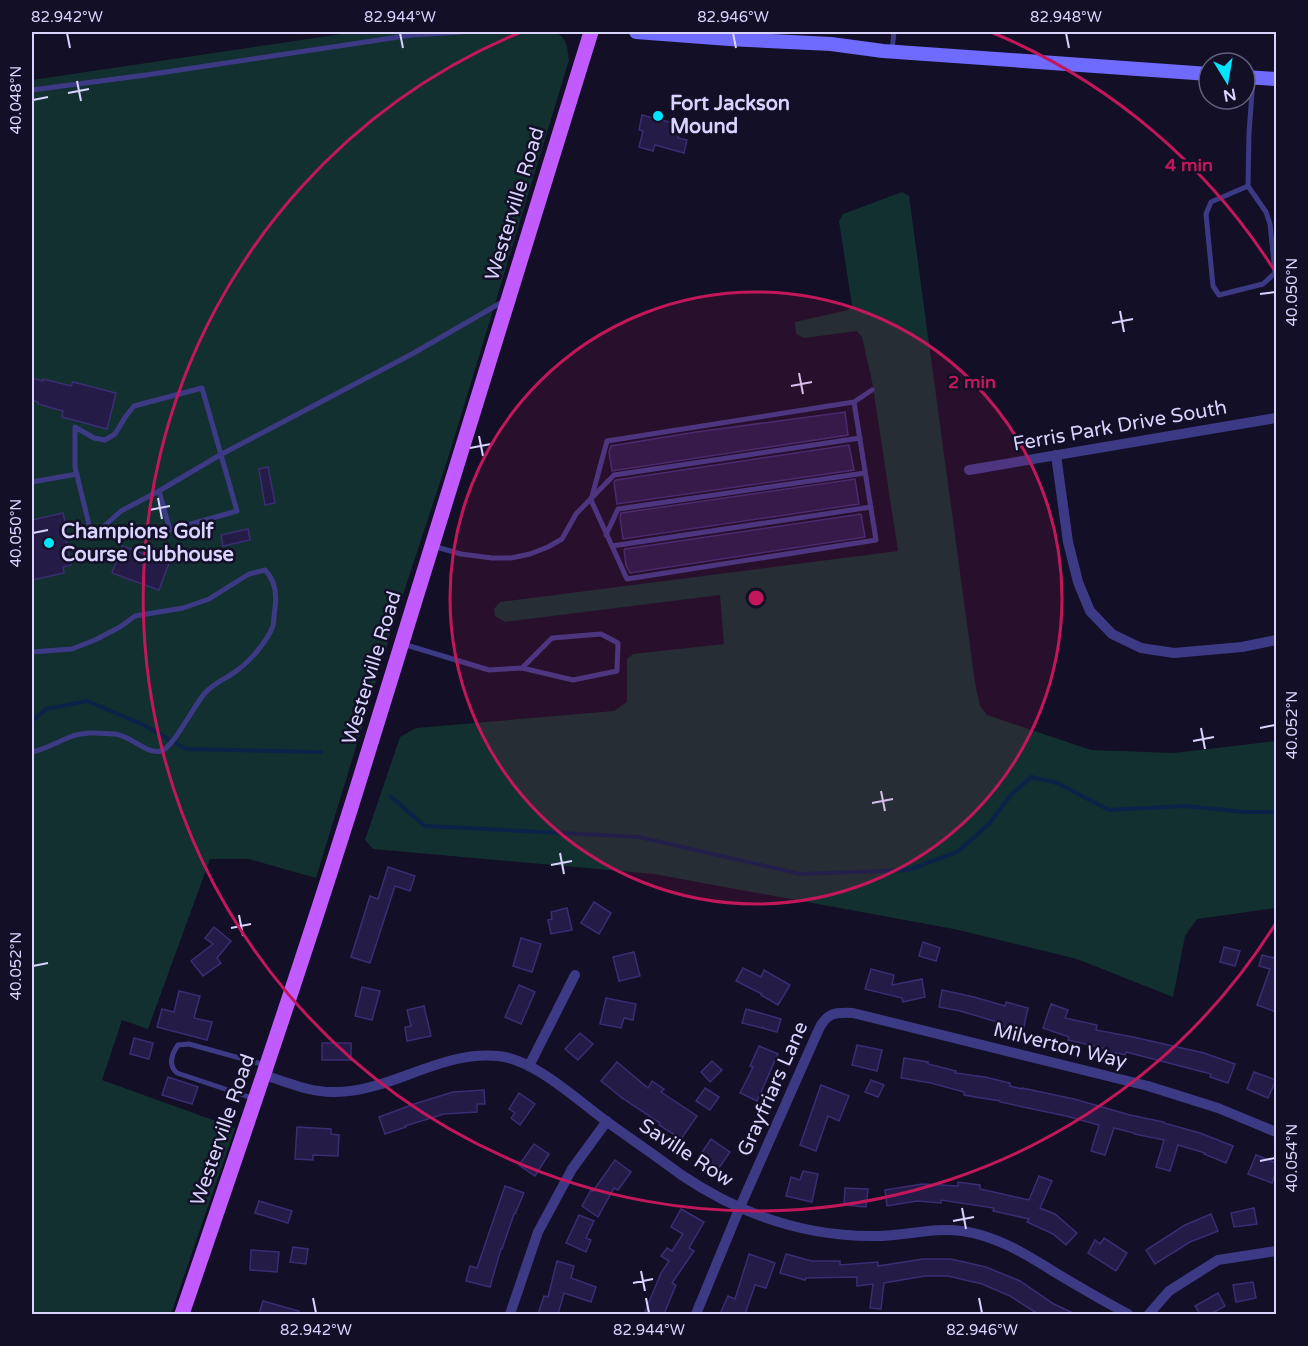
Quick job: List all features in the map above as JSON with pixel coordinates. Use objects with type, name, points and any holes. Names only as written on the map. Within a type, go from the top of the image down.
[{"type":"main road","name":"Westerville Road","points":[[185,1314],[359,784],[591,32]]},
{"type":"main road","points":[[645,32],[718,35],[831,44],[892,52],[1197,73]]},
{"type":"main road","points":[[1257,78],[1276,79]]},
{"type":"street","name":"Ferris Park Drive South","points":[[969,470],[1276,418]]},
{"type":"street","points":[[1056,455],[1068,542],[1078,582],[1090,611],[1112,634],[1142,648],[1174,653],[1242,647],[1276,640]]},
{"type":"street","points":[[529,1066],[575,975]]},
{"type":"street","name":"Milverton Way","points":[[831,1015],[842,1012],[853,1013],[1148,1086],[1218,1108],[1276,1132]]},
{"type":"street","name":"Grayfriars Lane","points":[[696,1314],[740,1207],[822,1022],[831,1015]]},
{"type":"street","name":"Saville Row","points":[[266,1071],[295,1085],[332,1093],[373,1087],[458,1059],[499,1056],[516,1060],[546,1076],[701,1188],[722,1200],[768,1219],[815,1232],[874,1236],[938,1230],[963,1231],[988,1237],[1011,1247],[1128,1314]]},
{"type":"street","points":[[510,1314],[542,1223],[572,1168],[607,1121]]},
{"type":"street","points":[[1149,1314],[1169,1291],[1218,1260],[1276,1251]]},
{"type":"lane","points":[[32,90],[412,34],[461,32]]},
{"type":"lane","points":[[892,52],[894,32]]},
{"type":"lane","points":[[1248,186],[1211,202],[1206,214],[1214,286],[1219,295],[1263,284],[1275,273],[1270,224],[1266,212],[1248,186],[1249,111]]},
{"type":"lane","points":[[159,491],[170,530],[237,511],[220,455],[202,388],[134,406],[116,434],[105,440],[94,438],[75,427],[75,467],[92,537],[121,511],[220,455],[507,300]]},
{"type":"lane","points":[[854,402],[876,540],[627,579],[591,500],[607,441],[854,402],[872,390]]},
{"type":"lane","points":[[431,546],[461,554],[492,558],[511,558],[530,554],[562,539],[576,514],[614,475],[860,438]]},
{"type":"lane","points":[[606,535],[618,509],[866,472]]},
{"type":"lane","points":[[32,482],[77,474]]},
{"type":"lane","points":[[612,546],[871,507]]},
{"type":"lane","points":[[32,652],[72,649],[120,627],[135,616],[183,608],[209,599],[249,574],[265,570],[271,576],[277,596],[273,626],[258,651],[239,669],[205,693],[165,749],[158,752],[149,751],[140,743],[121,735],[92,732],[71,736],[32,752]]},
{"type":"lane","points":[[402,644],[489,670],[522,668],[573,680],[617,671],[618,643],[601,634],[552,638],[522,668]]},
{"type":"lane","points":[[256,1099],[177,1073],[171,1066],[176,1048],[189,1044],[266,1071]]},
{"type":"green space","points":[[355,32],[555,32],[565,41],[569,60],[449,455],[396,616],[316,878],[249,859],[210,859],[148,1029],[122,1020],[102,1080],[235,1128],[171,1314],[32,1314],[32,80]]},
{"type":"green space","points":[[902,192],[909,196],[980,706],[987,715],[1091,750],[1174,753],[1276,741],[1276,908],[1197,919],[1185,936],[1173,997],[1077,959],[954,929],[654,874],[373,849],[365,840],[400,737],[416,728],[614,711],[627,702],[627,659],[633,654],[724,644],[720,595],[505,622],[495,616],[494,609],[500,602],[898,551],[872,381],[862,337],[857,331],[804,338],[796,334],[795,322],[848,310],[852,305],[839,221],[843,214]]},
{"type":"building","points":[[642,115],[681,125],[678,138],[687,140],[684,153],[655,145],[653,151],[639,147],[643,131],[639,130]]},
{"type":"building","points":[[32,378],[71,386],[73,382],[116,393],[107,429],[62,417],[63,411],[32,400]]},
{"type":"building","points":[[845,412],[848,435],[612,471],[609,452],[611,446]]},
{"type":"building","points":[[849,445],[854,470],[617,504],[614,482],[616,480]]},
{"type":"building","points":[[268,467],[275,503],[265,505],[259,469]]},
{"type":"building","points":[[855,479],[859,504],[623,539],[621,513]]},
{"type":"building","name":"Champions Golf Course Clubhouse","points":[[63,513],[71,565],[63,567],[64,573],[32,580],[32,520]]},
{"type":"building","points":[[861,514],[865,537],[630,573],[626,565],[625,549]]},
{"type":"building","points":[[248,529],[250,540],[223,546],[221,535]]},
{"type":"building","points":[[122,546],[169,563],[159,590],[112,573]]},
{"type":"building","points":[[388,867],[415,876],[410,891],[395,886],[370,963],[351,957],[370,896],[378,899]]},
{"type":"building","points":[[594,902],[611,913],[599,934],[581,923]]},
{"type":"building","points":[[567,908],[572,930],[551,934],[548,920],[552,919],[551,912]]},
{"type":"building","points":[[214,927],[231,941],[217,958],[221,963],[203,976],[191,961],[213,944],[205,938]]},
{"type":"building","points":[[521,938],[541,944],[532,972],[513,966]]},
{"type":"building","points":[[923,942],[940,948],[936,961],[919,956]]},
{"type":"building","points":[[1224,947],[1240,951],[1235,966],[1220,962]]},
{"type":"building","points":[[634,952],[640,976],[619,981],[613,957]]},
{"type":"building","points":[[1262,955],[1274,958],[1276,955],[1276,1012],[1257,1005],[1270,969],[1259,966]]},
{"type":"building","points":[[743,968],[761,977],[764,970],[790,985],[778,1005],[736,981]]},
{"type":"building","points":[[871,969],[894,975],[892,985],[922,979],[925,997],[903,1002],[902,998],[865,989]]},
{"type":"building","points":[[519,985],[535,992],[521,1024],[505,1017]]},
{"type":"building","points":[[362,987],[380,991],[372,1020],[355,1016]]},
{"type":"building","points":[[942,990],[1005,1006],[1006,1002],[1028,1008],[1023,1031],[1000,1026],[1001,1023],[960,1011],[939,1007]]},
{"type":"building","points":[[179,991],[200,996],[194,1018],[212,1022],[207,1040],[157,1027],[162,1009],[174,1012]]},
{"type":"building","points":[[606,998],[636,1004],[633,1020],[624,1018],[621,1028],[600,1024]]},
{"type":"building","points":[[1051,1004],[1068,1010],[1065,1018],[1097,1025],[1096,1030],[1204,1053],[1235,1064],[1228,1083],[1210,1077],[1211,1074],[1126,1052],[1125,1055],[1106,1051],[1107,1049],[1068,1040],[1069,1037],[1043,1028]]},
{"type":"building","points":[[424,1006],[431,1036],[407,1041],[405,1027],[411,1026],[407,1010]]},
{"type":"building","points":[[746,1009],[781,1019],[777,1032],[742,1023]]},
{"type":"building","points":[[580,1033],[593,1044],[578,1060],[565,1049]]},
{"type":"building","points":[[134,1038],[153,1043],[149,1059],[130,1054]]},
{"type":"building","points":[[322,1043],[351,1043],[351,1060],[322,1060]]},
{"type":"building","points":[[857,1045],[882,1050],[877,1071],[852,1065]]},
{"type":"building","points":[[759,1046],[778,1054],[757,1101],[740,1093],[753,1067],[750,1066]]},
{"type":"building","points":[[904,1058],[928,1062],[928,1064],[956,1071],[955,1073],[985,1077],[1010,1083],[1010,1086],[1074,1099],[1164,1122],[1233,1146],[1226,1163],[1205,1153],[1178,1145],[1170,1171],[1156,1167],[1164,1140],[1114,1128],[1105,1155],[1091,1151],[1099,1125],[1000,1101],[964,1095],[964,1092],[931,1083],[901,1078]]},
{"type":"building","points":[[712,1061],[722,1070],[710,1082],[701,1072]]},
{"type":"building","points":[[617,1062],[648,1088],[652,1081],[664,1089],[661,1092],[697,1116],[681,1139],[601,1081]]},
{"type":"building","points":[[1254,1072],[1276,1080],[1268,1098],[1247,1089]]},
{"type":"building","points":[[168,1077],[198,1087],[192,1104],[162,1095]]},
{"type":"building","points":[[871,1080],[884,1085],[878,1097],[865,1092]]},
{"type":"building","points":[[821,1085],[849,1096],[839,1121],[828,1116],[816,1151],[800,1145]]},
{"type":"building","points":[[705,1088],[719,1097],[710,1110],[696,1101]]},
{"type":"building","points":[[484,1090],[485,1104],[477,1104],[477,1112],[444,1114],[385,1134],[379,1117],[453,1092]]},
{"type":"building","points":[[519,1093],[535,1104],[520,1125],[511,1118],[515,1113],[509,1109]]},
{"type":"building","points":[[297,1127],[331,1129],[331,1134],[339,1135],[338,1156],[313,1155],[313,1160],[295,1159]]},
{"type":"building","points":[[711,1139],[730,1152],[719,1168],[700,1155]]},
{"type":"building","points":[[534,1144],[549,1154],[535,1176],[519,1165]]},
{"type":"building","points":[[1256,1155],[1276,1163],[1272,1183],[1248,1174]]},
{"type":"building","points":[[615,1160],[631,1172],[618,1190],[614,1188],[598,1217],[582,1206],[591,1190],[593,1191]]},
{"type":"building","points":[[803,1171],[818,1174],[812,1202],[786,1196],[791,1177],[800,1180]]},
{"type":"building","points":[[1039,1176],[1052,1181],[1040,1208],[1055,1214],[1077,1233],[1066,1245],[1053,1234],[1027,1222],[1029,1219],[993,1211],[994,1208],[941,1200],[941,1203],[917,1201],[887,1206],[885,1190],[922,1184],[958,1186],[958,1182],[980,1185],[980,1189],[1029,1200]]},
{"type":"building","points":[[505,1186],[524,1193],[501,1249],[490,1287],[466,1281],[470,1266],[477,1268]]},
{"type":"building","points":[[845,1188],[868,1189],[866,1207],[844,1205]]},
{"type":"building","points":[[259,1201],[292,1211],[288,1223],[255,1213]]},
{"type":"building","points":[[1254,1208],[1257,1224],[1234,1227],[1231,1213]]},
{"type":"building","points":[[681,1209],[704,1222],[689,1248],[694,1251],[672,1283],[676,1285],[664,1314],[644,1314],[661,1273],[669,1261],[661,1256],[667,1248],[672,1251],[683,1234],[671,1227]]},
{"type":"building","points":[[1211,1214],[1218,1231],[1190,1242],[1155,1264],[1146,1250],[1185,1225]]},
{"type":"building","points":[[579,1215],[594,1221],[586,1238],[591,1240],[586,1252],[566,1243]]},
{"type":"building","points":[[1104,1238],[1127,1253],[1116,1271],[1088,1253],[1095,1240],[1100,1244]]},
{"type":"building","points":[[293,1247],[308,1249],[306,1264],[290,1262]]},
{"type":"building","points":[[251,1250],[279,1252],[277,1272],[250,1270]]},
{"type":"building","points":[[749,1254],[775,1263],[766,1288],[755,1285],[745,1314],[720,1314],[728,1296],[735,1299]]},
{"type":"building","points":[[786,1254],[812,1261],[840,1261],[840,1265],[878,1262],[878,1266],[923,1259],[951,1259],[986,1267],[1020,1281],[1054,1304],[1075,1314],[1038,1314],[1010,1296],[982,1284],[948,1276],[925,1276],[884,1283],[881,1309],[870,1308],[873,1284],[857,1286],[857,1277],[806,1278],[805,1280],[780,1273]]},
{"type":"building","points":[[557,1261],[574,1266],[571,1278],[596,1287],[591,1302],[564,1293],[558,1314],[538,1314],[544,1296],[548,1297]]},
{"type":"building","points":[[1253,1282],[1256,1298],[1236,1302],[1233,1285]]},
{"type":"building","points":[[1218,1293],[1225,1306],[1211,1314],[1200,1314],[1195,1306]]},
{"type":"building","points":[[263,1301],[299,1311],[299,1314],[259,1314]]},
{"type":"waterway","points":[[32,721],[46,709],[87,701],[144,725],[186,749],[321,752]]},
{"type":"waterway","points":[[390,796],[425,826],[639,837],[800,874],[908,870],[957,852],[988,825],[1011,795],[1031,777],[1057,783],[1109,810],[1185,806],[1245,812],[1276,812]]},
{"type":"place","name":"Fort Jackson Mound","points":[[658,116]]},
{"type":"place","name":"Champions Golf Course Clubhouse","points":[[49,543]]}]
